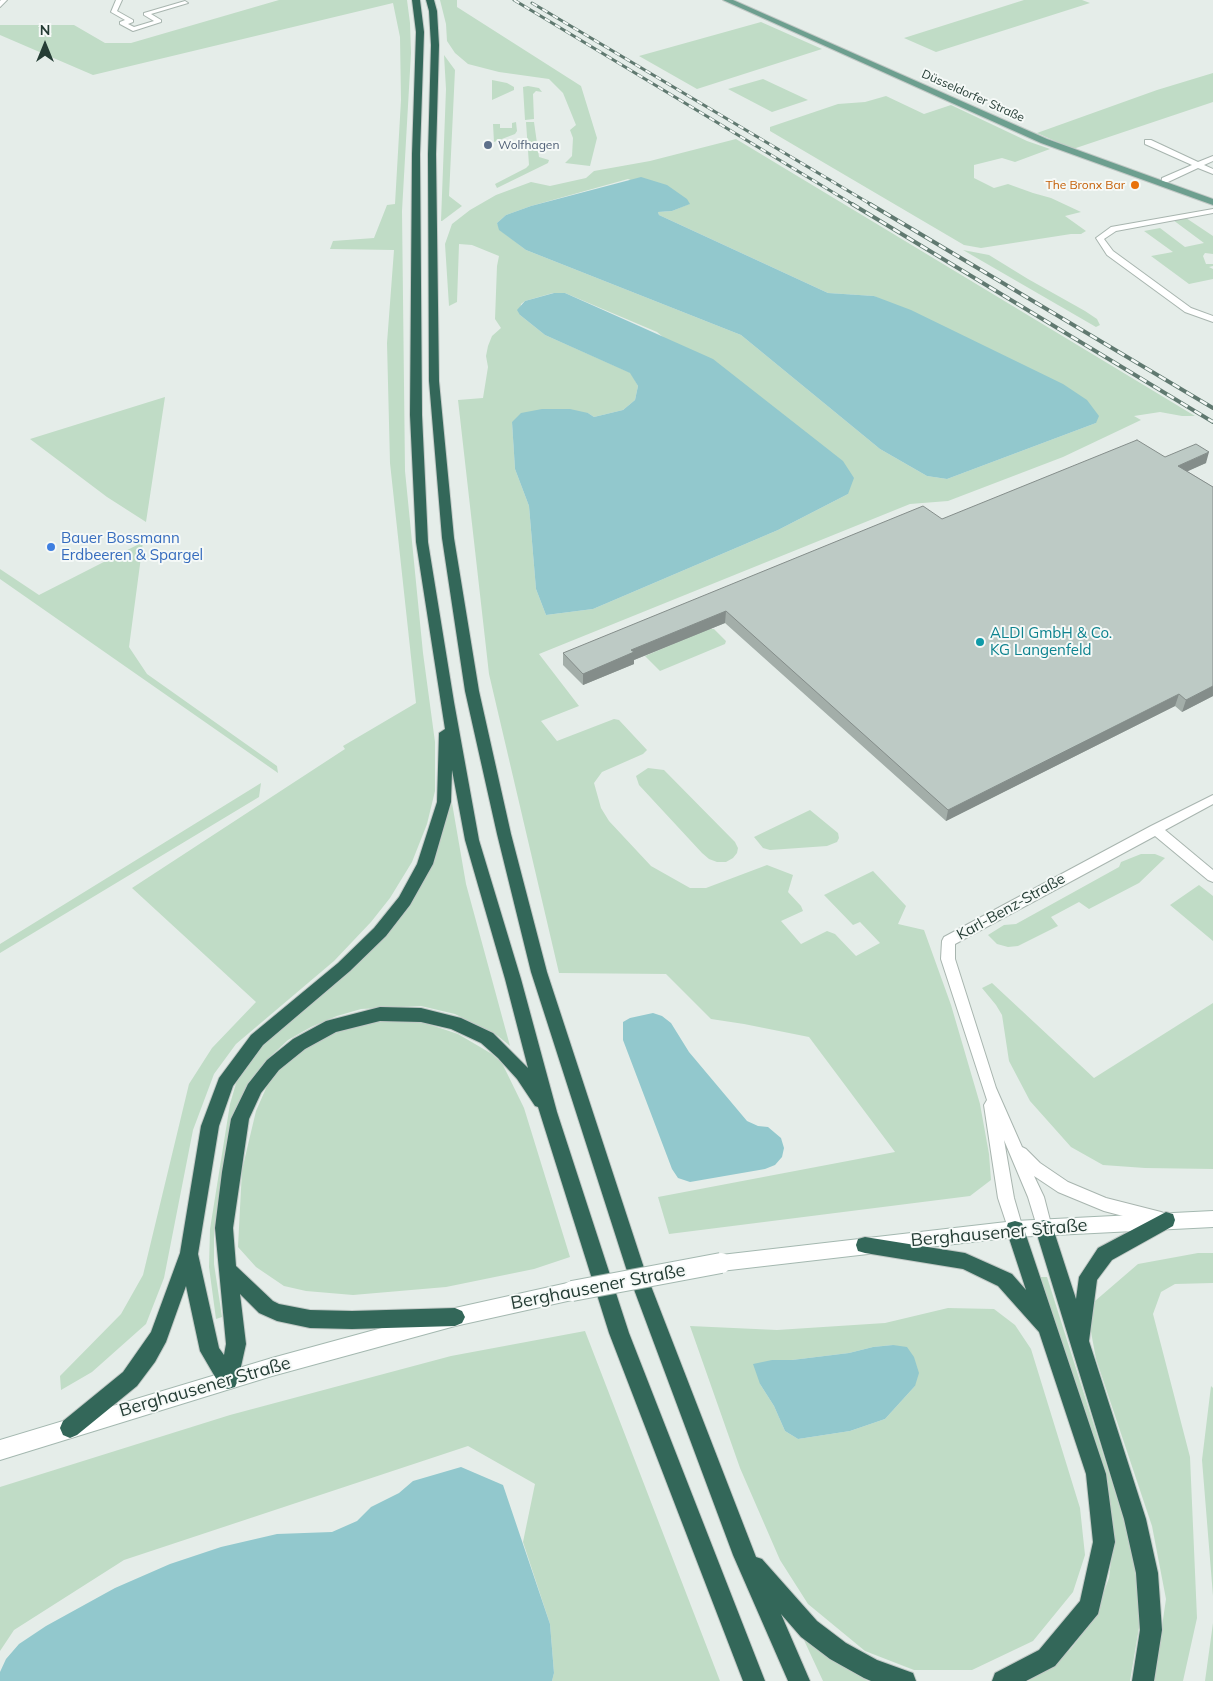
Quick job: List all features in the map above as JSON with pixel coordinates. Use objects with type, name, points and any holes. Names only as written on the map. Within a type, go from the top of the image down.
[{"type":"highway","points":[[416,0],[420,32],[416,154],[416,415],[422,542],[447,702],[472,840],[513,980],[548,1112],[619,1333],[754,1681]]},
{"type":"highway","points":[[430,0],[433,11],[435,45],[432,154],[434,381],[448,538],[472,691],[504,834],[545,990],[635,1268],[744,1555],[798,1681]]},
{"type":"highway","points":[[70,1428],[130,1379],[148,1355],[159,1336],[189,1254],[210,1126],[225,1083],[257,1040],[344,967],[380,932],[405,901],[425,864],[444,802],[447,702]]},
{"type":"highway","points":[[228,1380],[236,1344],[224,1228],[231,1172],[240,1119],[254,1089],[273,1065],[299,1044],[332,1026],[380,1014],[421,1015],[455,1023],[487,1038],[523,1074],[548,1112]]},
{"type":"highway","points":[[1080,1345],[1088,1277],[1105,1254],[1166,1220]]},
{"type":"highway","points":[[1044,1228],[1135,1519],[1147,1573],[1150,1630],[1143,1681]]},
{"type":"highway","points":[[1003,1681],[1047,1658],[1090,1606],[1104,1542],[1096,1474],[1015,1229]]},
{"type":"highway","points":[[865,1245],[965,1261],[987,1271],[1005,1280],[1048,1331]]},
{"type":"highway","points":[[189,1254],[210,1351],[228,1380]]},
{"type":"highway","points":[[227,1270],[266,1307],[276,1312],[310,1319],[455,1318]]},
{"type":"highway","points":[[744,1555],[809,1629],[838,1651],[872,1670],[905,1681]]},
{"type":"main road","name":"Düsseldorfer Straße","points":[[727,0],[1035,137],[1213,202]]},
{"type":"main road","name":"Berghausener Straße","points":[[0,1450],[228,1380],[455,1318],[526,1301],[720,1263],[1015,1229],[1213,1219]]},
{"type":"street","points":[[0,5],[4,0]]},
{"type":"street","points":[[119,0],[114,12],[128,19],[185,3]]},
{"type":"street","points":[[128,19],[131,21],[122,23],[133,28],[159,21],[146,14]]},
{"type":"street","points":[[1148,142],[1213,172]]},
{"type":"street","points":[[1165,180],[1213,158]]},
{"type":"street","points":[[1213,211],[1114,229],[1100,238],[1110,253],[1188,310],[1213,319]]},
{"type":"street","name":"Karl-Benz-Straße","points":[[1044,1228],[1036,1196],[989,1088],[948,959],[949,941],[1213,799]]},
{"type":"street","points":[[1155,829],[1213,877]]},
{"type":"street","name":"Karl-Benz-Straße","points":[[989,1088],[1006,1198],[1015,1229]]},
{"type":"street","name":"Karl-Benz-Straße","points":[[1016,1148],[1035,1168],[1063,1187],[1104,1204],[1166,1220]]},
{"type":"green space","points":[[279,0],[407,0],[411,53],[402,211],[405,471],[423,653],[435,742],[435,791],[427,824],[412,862],[390,898],[371,922],[334,961],[236,1044],[214,1074],[193,1130],[164,1278],[146,1324],[92,1372],[61,1390],[60,1376],[121,1314],[143,1275],[189,1084],[212,1048],[256,1002],[132,888],[345,749],[343,746],[416,703],[390,463],[387,343],[394,250],[330,249],[333,241],[374,238],[387,205],[395,204],[401,100],[400,37],[393,3],[93,75],[0,35],[0,25],[74,25],[105,43],[131,43]]},
{"type":"green space","points":[[440,0],[457,0],[457,7],[581,86],[597,138],[590,166],[565,163],[572,156],[573,138],[570,130],[576,125],[563,93],[549,79],[499,72],[468,64],[455,53],[447,41],[446,24]]},
{"type":"green space","points":[[1024,0],[1082,0],[1090,3],[936,52],[904,38]]},
{"type":"green space","points":[[761,22],[822,49],[697,89],[639,56]]},
{"type":"green space","points":[[444,55],[455,70],[449,196],[462,206],[441,221],[446,89]]},
{"type":"green space","points":[[1213,73],[1213,102],[1073,149],[1037,133],[1157,90]]},
{"type":"green space","points":[[763,79],[808,100],[772,112],[728,89]]},
{"type":"green space","points":[[492,80],[507,83],[514,87],[514,90],[492,100]]},
{"type":"green space","points":[[523,87],[539,88],[542,92],[536,91],[533,94],[534,119],[525,120]]},
{"type":"green space","points":[[886,96],[924,114],[951,105],[1027,141],[1050,149],[1015,162],[1002,158],[974,165],[974,178],[994,188],[1008,184],[1051,198],[1081,212],[1065,216],[1086,231],[1081,234],[981,248],[964,245],[770,131],[770,127],[838,104],[865,102]]},
{"type":"green space","points":[[516,122],[517,131],[515,134],[494,142],[493,124],[500,124],[500,128],[512,128],[512,123]]},
{"type":"green space","points":[[526,122],[534,122],[539,157],[549,160],[548,163],[497,188],[495,184],[529,165]]},
{"type":"green space","points":[[736,139],[1195,416],[1160,412],[1134,416],[1141,420],[1063,457],[948,501],[910,504],[539,654],[579,706],[541,721],[557,741],[614,719],[619,720],[647,750],[643,754],[602,772],[594,783],[601,808],[609,821],[651,866],[690,888],[706,888],[767,865],[793,875],[788,892],[801,906],[803,911],[781,921],[801,944],[827,931],[835,934],[856,956],[880,943],[860,922],[853,925],[824,895],[873,871],[906,906],[898,924],[924,930],[951,1005],[980,1104],[989,1154],[991,1180],[970,1196],[669,1234],[658,1197],[895,1152],[809,1037],[711,1019],[666,974],[559,973],[489,674],[458,400],[483,398],[488,367],[486,356],[488,346],[492,336],[501,328],[495,319],[499,256],[472,245],[459,244],[457,302],[449,306],[445,244],[452,224],[470,210],[496,195],[531,182],[550,186],[586,178],[594,171],[650,161]],"holes":[[[628,179],[689,204],[672,211],[658,212],[659,215],[828,293],[874,296],[1096,423],[947,479],[927,476],[880,449],[741,335],[526,250],[500,230],[497,223],[506,215],[531,206]],[[553,293],[565,293],[657,332],[848,494],[778,530],[593,609],[546,615],[536,589],[529,506],[515,469],[512,422],[588,413],[594,417],[623,410],[635,400],[638,386],[631,373],[545,335],[520,315],[521,304],[525,301]]]},
{"type":"green space","points":[[1186,218],[1213,236],[1213,254],[1205,253],[1203,256],[1206,264],[1213,264],[1213,266],[1209,267],[1213,269],[1213,279],[1189,284],[1151,256],[1173,252],[1144,231],[1160,228],[1185,247],[1204,243],[1173,220]]},
{"type":"green space","points":[[963,250],[989,255],[1085,311],[1097,319],[1100,325],[1096,327]]},
{"type":"green space","points":[[165,397],[146,522],[107,497],[30,439]]},
{"type":"green space","points":[[143,542],[129,647],[147,674],[277,766],[278,773],[0,579],[0,569],[39,595]]},
{"type":"green space","points":[[708,629],[714,629],[726,641],[725,644],[660,671],[645,656]]},
{"type":"green space","points":[[648,768],[664,770],[735,842],[738,848],[733,858],[726,862],[717,862],[709,859],[702,853],[639,785],[636,776]]},
{"type":"green space","points":[[261,783],[259,797],[0,953],[0,944]]},
{"type":"green space","points":[[452,803],[466,884],[510,1046],[498,1036],[455,1014],[421,1006],[361,1009],[337,1016],[311,1027],[288,1040],[272,1055],[247,1089],[224,1158],[214,1232],[214,1264],[222,1317],[216,1319],[209,1267],[210,1229],[230,1104],[237,1080],[258,1049],[345,976],[369,953],[399,919],[418,889]]},
{"type":"green space","points":[[810,810],[838,833],[839,838],[837,842],[827,846],[770,850],[763,848],[754,837]]},
{"type":"green space","points":[[1141,854],[1155,854],[1165,858],[1139,883],[1089,909],[1079,902],[1051,917],[1058,926],[1018,946],[1008,947],[997,944],[988,935],[1004,925],[1016,924],[1119,867],[1121,862]]},
{"type":"green space","points":[[1199,885],[1213,896],[1213,941],[1170,905]]},
{"type":"green space","points":[[992,983],[1094,1078],[1213,1003],[1213,1169],[1103,1165],[1071,1147],[1030,1101],[1009,1061],[1002,1015],[982,988]]},
{"type":"green space","points":[[395,1020],[425,1023],[458,1034],[492,1054],[502,1063],[524,1108],[570,1257],[534,1269],[446,1287],[353,1295],[306,1291],[284,1286],[256,1267],[238,1247],[242,1170],[256,1111],[267,1086],[280,1068],[296,1054],[336,1031],[367,1023]]},
{"type":"green space","points":[[1198,1253],[1213,1253],[1213,1283],[1175,1284],[1161,1292],[1153,1314],[1190,1457],[1197,1618],[1183,1681],[1154,1681],[1166,1599],[1152,1526],[1096,1359],[1089,1321],[1095,1301],[1138,1264]]},
{"type":"green space","points":[[1040,1277],[1047,1277],[1124,1520],[1137,1577],[1141,1616],[1130,1681],[1023,1681],[1050,1665],[1070,1650],[1083,1633],[1096,1612],[1109,1578],[1113,1546]]},
{"type":"green space","points":[[948,1308],[994,1309],[1015,1325],[1031,1349],[1080,1508],[1085,1555],[1073,1592],[1033,1641],[972,1670],[914,1670],[865,1651],[808,1604],[780,1560],[740,1468],[690,1326],[777,1330],[885,1323]],"holes":[[[893,1345],[915,1386],[885,1419],[850,1431],[798,1439],[785,1431],[774,1406],[760,1384],[772,1360],[792,1360],[849,1353],[873,1347]]]},
{"type":"green space","points":[[585,1331],[720,1681],[552,1681],[554,1673],[550,1624],[523,1542],[535,1484],[468,1446],[124,1560],[14,1630],[0,1651],[0,1487],[230,1415],[451,1356]]},
{"type":"green space","points":[[1211,1386],[1213,1388],[1213,1596],[1202,1460]]},
{"type":"green space","points":[[1213,1623],[1213,1681],[1205,1681]]},
{"type":"green space","points":[[803,1638],[825,1655],[868,1681],[823,1681]]},
{"type":"water","points":[[641,177],[667,185],[687,199],[690,204],[672,211],[658,212],[659,215],[828,293],[874,296],[911,310],[1063,384],[1087,400],[1099,416],[1096,423],[947,479],[927,476],[880,449],[741,335],[526,250],[499,230],[497,223],[506,215],[531,206]]},
{"type":"water","points":[[554,293],[565,293],[713,359],[843,461],[854,478],[848,494],[778,530],[593,609],[546,615],[536,589],[529,506],[515,469],[512,422],[521,413],[542,409],[570,409],[588,413],[594,417],[623,410],[635,400],[638,386],[630,373],[545,335],[520,315],[517,310],[525,301]]},
{"type":"water","points":[[653,1013],[662,1016],[671,1023],[689,1052],[747,1121],[758,1126],[768,1127],[781,1138],[784,1148],[782,1157],[775,1165],[765,1169],[690,1182],[678,1178],[672,1169],[623,1040],[623,1022],[630,1018]]},
{"type":"water","points":[[893,1345],[907,1347],[914,1357],[919,1373],[915,1386],[885,1419],[850,1431],[798,1439],[785,1431],[774,1406],[760,1384],[753,1364],[772,1360],[792,1360],[849,1353],[873,1347]]},
{"type":"water","points":[[461,1467],[503,1485],[550,1624],[554,1673],[552,1681],[0,1681],[0,1672],[6,1659],[19,1644],[46,1626],[115,1588],[170,1564],[221,1547],[277,1534],[332,1532],[357,1521],[371,1507],[399,1493],[413,1481]]},
{"type":"building","name":"ALDI GmbH & Co. KG Langenfeld","points":[[1137,440],[1165,457],[1196,444],[1209,452],[1178,466],[1213,487],[1213,686],[1186,700],[1179,694],[948,810],[726,611],[631,650],[634,652],[583,674],[563,653],[923,506],[942,519]]},
{"type":"railway","points":[[514,0],[854,205]]},
{"type":"railway","points":[[532,3],[872,205]]},
{"type":"railway","points":[[852,204],[1213,422]]},
{"type":"railway","points":[[870,204],[1213,408]]},
{"type":"place","name":"Wolfhagen","points":[[488,145]]},
{"type":"place","name":"The Bronx Bar","points":[[1135,185]]},
{"type":"place","name":"Bauer Bossmann Erdbeeren & Spargel","points":[[51,547]]},
{"type":"place","name":"ALDI GmbH & Co. KG Langenfeld","points":[[980,642]]}]
